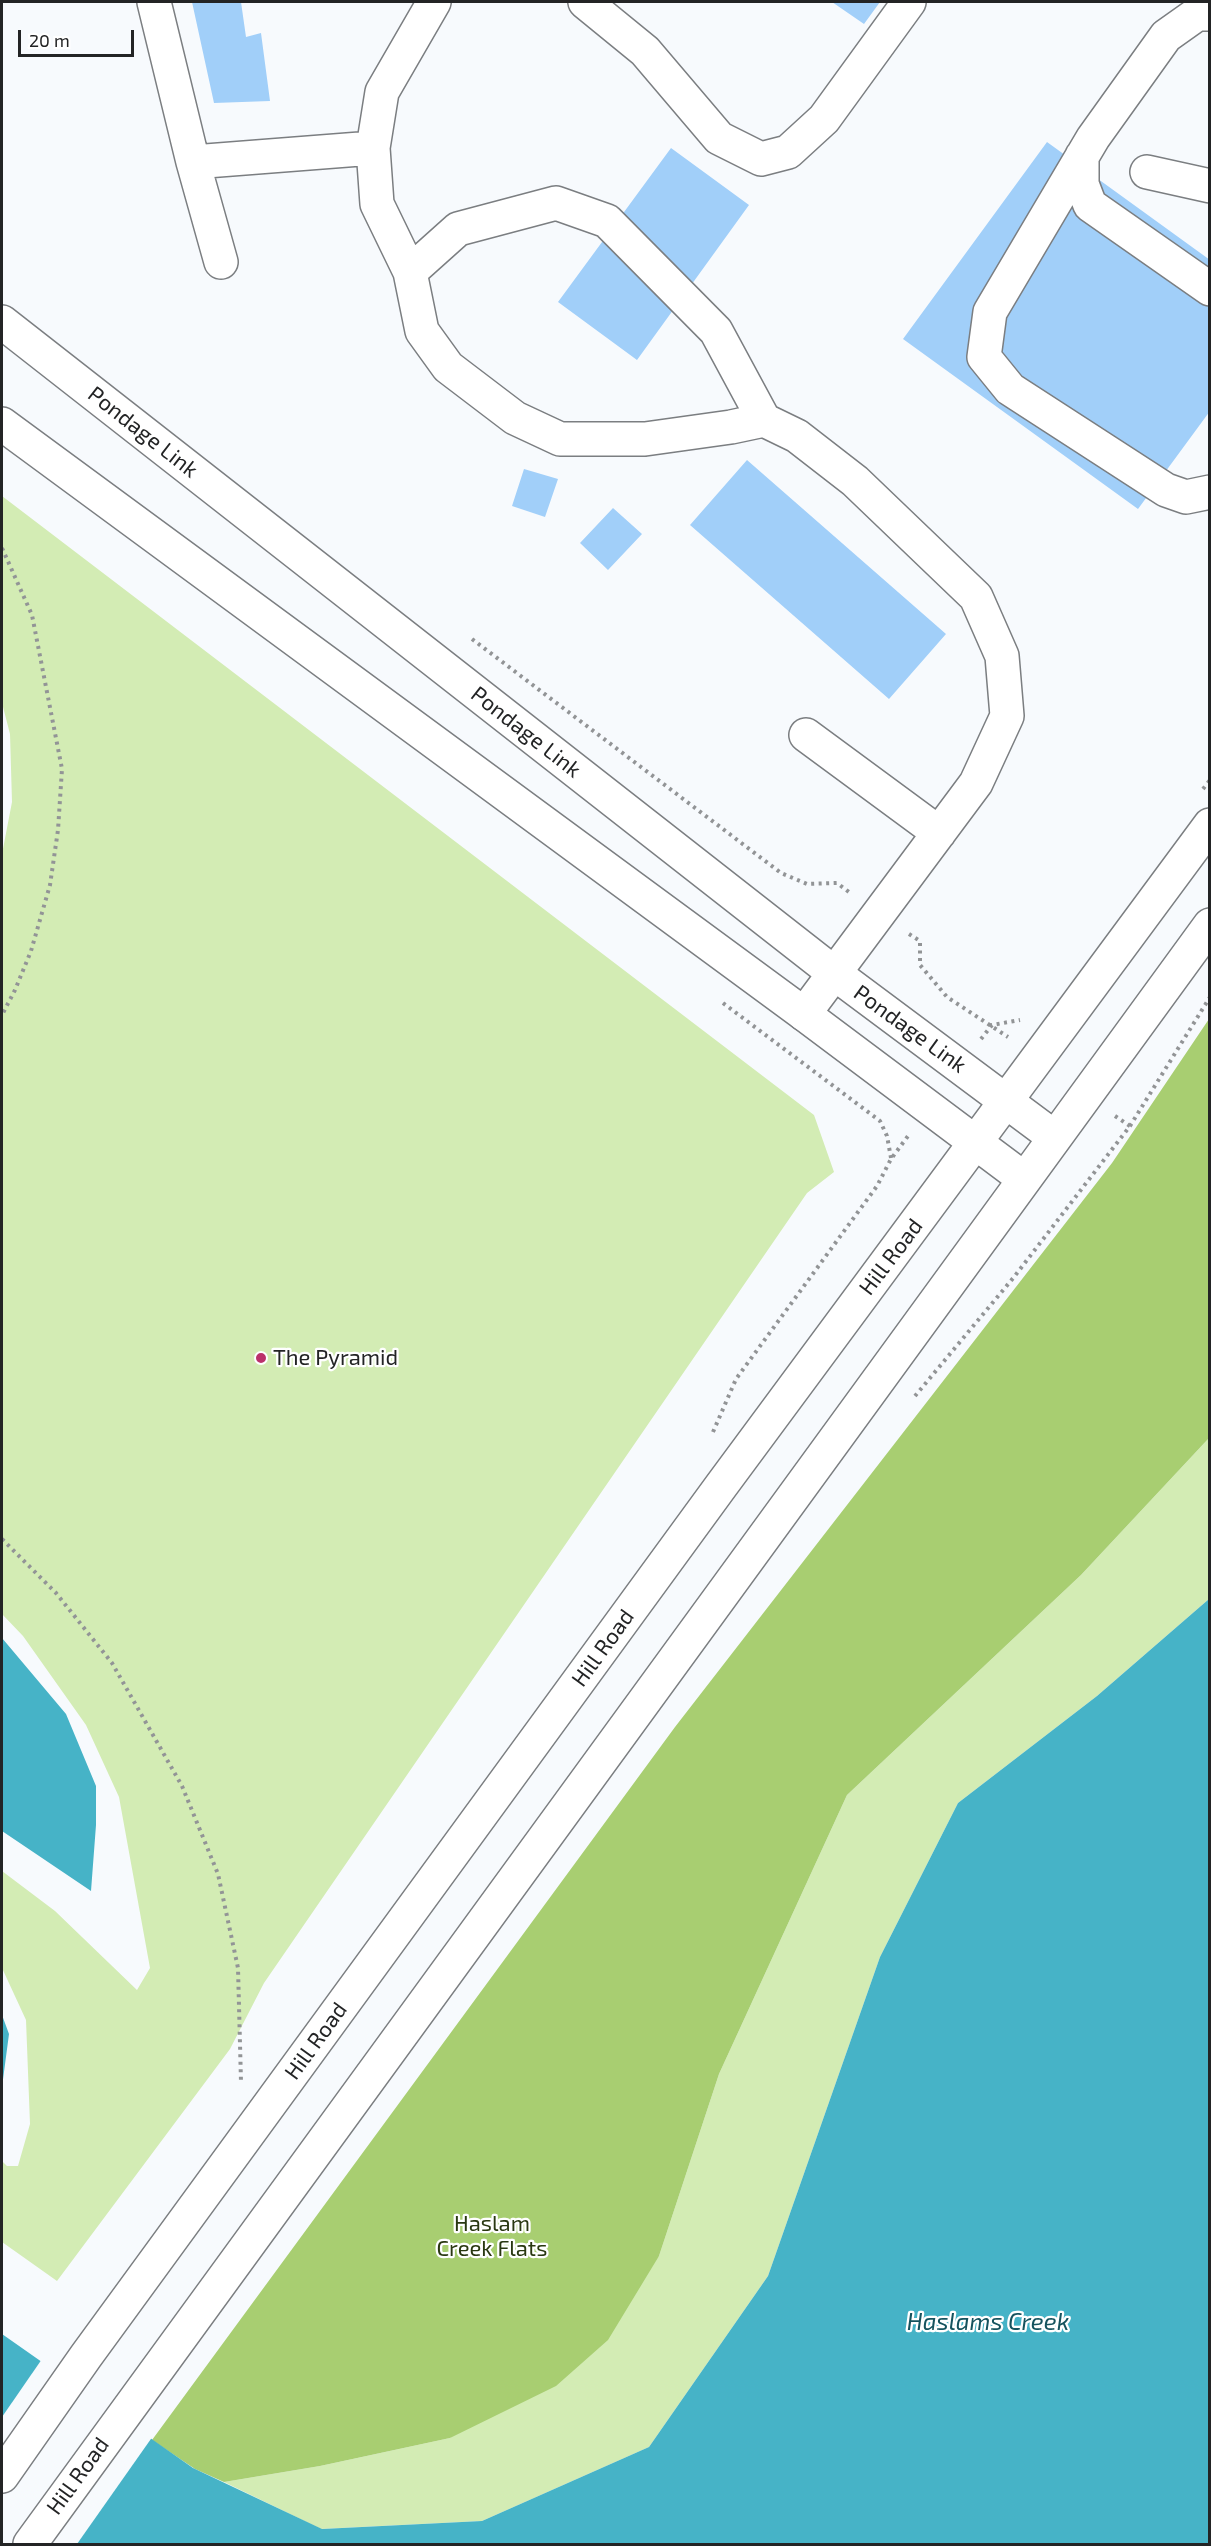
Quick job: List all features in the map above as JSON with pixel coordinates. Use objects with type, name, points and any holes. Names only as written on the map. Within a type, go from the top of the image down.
[{"type":"main road","points":[[154,2],[193,162],[221,262]]},
{"type":"main road","points":[[434,2],[382,92],[373,148],[377,204],[410,272],[422,331],[448,367],[515,418],[560,439],[645,439],[764,420]]},
{"type":"main road","points":[[585,2],[645,51],[719,138],[761,159],[788,152],[824,119],[909,2]]},
{"type":"main road","points":[[1203,14],[1166,36],[1082,156],[990,312],[984,357],[1010,389],[1166,490],[1186,498],[1209,492]]},
{"type":"main road","points":[[193,162],[373,148]]},
{"type":"main road","points":[[1082,156],[1082,184],[1090,205],[1209,289]]},
{"type":"main road","points":[[1147,172],[1209,186]]},
{"type":"main road","points":[[410,272],[458,229],[556,203],[607,220],[716,331],[764,420],[797,436],[855,481],[976,597],[1002,656],[1007,716],[975,783],[804,1014]]},
{"type":"main road","name":"Pondage Link","points":[[2,322],[834,973],[1054,1137]]},
{"type":"main road","points":[[2,424],[804,1014],[973,1143],[1023,1178]]},
{"type":"main road","points":[[806,735],[939,833]]},
{"type":"main road","name":"Hill Road","points":[[2,2476],[86,2356],[721,1486],[1209,825]]},
{"type":"main road","name":"Hill Road","points":[[30,2544],[1209,925]]},
{"type":"path","points":[[2,548],[32,615],[62,769],[58,830],[50,885],[31,951],[2,1015]]},
{"type":"path","points":[[466,635],[781,873],[807,884],[837,883],[920,941],[920,965],[947,997],[992,1025]]},
{"type":"path","points":[[1130,1126],[1209,997]]},
{"type":"path","points":[[2,1539],[56,1593],[112,1663],[182,1786],[218,1874],[238,1968],[241,2086]]},
{"type":"green space","points":[[2,496],[814,1115],[834,1172],[807,1193],[264,1983],[230,2049],[57,2281],[2,2242],[2,2161],[7,2166],[18,2166],[30,2124],[26,2020],[2,1968],[2,1871],[55,1911],[137,1990],[150,1968],[119,1797],[86,1725],[23,1636],[2,1614],[2,854],[12,802],[10,734],[2,703]]},
{"type":"green space","name":"Haslam Creek Flats","points":[[1209,1019],[1209,1438],[1081,1575],[847,1795],[719,2074],[659,2256],[608,2340],[556,2386],[450,2438],[320,2466],[224,2482],[195,2469],[152,2440],[675,1727],[1112,1163]]},
{"type":"green space","points":[[1209,1438],[1209,1599],[1097,1696],[958,1803],[880,1957],[768,2276],[649,2447],[482,2521],[321,2529],[224,2482],[320,2466],[450,2438],[659,2256],[719,2074],[847,1795],[1081,1575]]},
{"type":"water","name":"Haslams Creek","points":[[1209,1599],[1209,2544],[2,2544],[2,2334],[193,2468],[322,2529],[482,2521],[649,2447],[768,2276],[880,1957],[958,1803],[1097,1696]]},
{"type":"water","points":[[2,1638],[66,1714],[96,1786],[96,1825],[91,1891],[2,1831]]},
{"type":"water","points":[[2,2015],[9,2034],[2,2087]]},
{"type":"pier","points":[[42,2359],[153,2436],[77,2544],[2,2544],[2,2417]]},
{"type":"building","points":[[192,2],[241,2],[246,37],[261,33],[270,101],[214,103]]},
{"type":"building","points":[[832,2],[880,2],[864,24]]},
{"type":"building","points":[[1047,142],[1210,260],[1210,411],[1138,509],[903,339]]},
{"type":"building","points":[[671,148],[749,205],[637,360],[558,302]]},
{"type":"building","points":[[747,460],[946,634],[889,699],[690,525]]},
{"type":"building","points":[[524,469],[558,479],[545,517],[512,506]]},
{"type":"building","points":[[613,508],[642,534],[608,570],[580,543]]},
{"type":"place","name":"The Pyramid","points":[[261,1358]]}]
